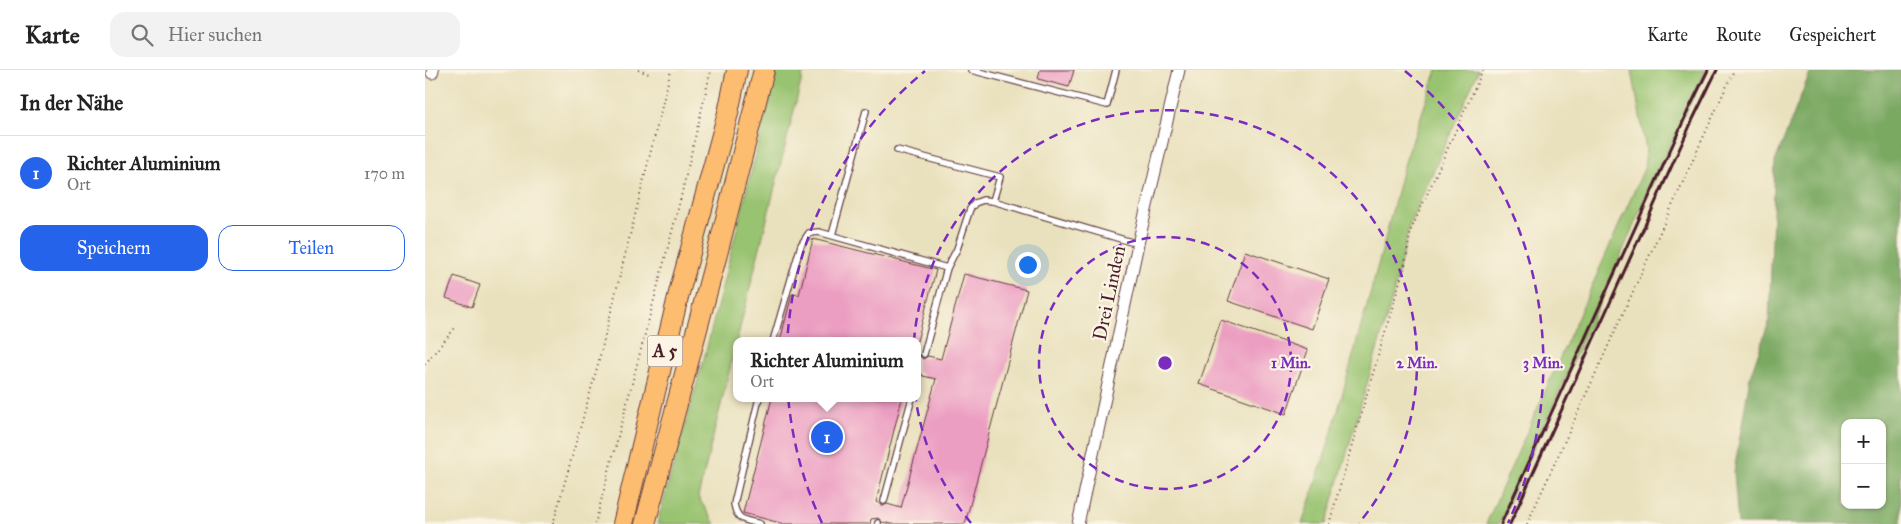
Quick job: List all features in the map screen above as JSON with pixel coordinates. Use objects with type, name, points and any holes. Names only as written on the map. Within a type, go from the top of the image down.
[{"type":"highway","name":"A 5","points":[[623,524],[673,320],[728,113],[737,70]]},
{"type":"highway","name":"A 5","points":[[645,524],[764,70]]},
{"type":"street","name":"Drei Linden","points":[[1078,524],[1138,244],[1179,70]]},
{"type":"lane","points":[[971,70],[1107,105],[1116,70]]},
{"type":"lane","points":[[832,235],[866,111]]},
{"type":"lane","points":[[897,150],[1000,177],[993,201]]},
{"type":"lane","points":[[924,354],[947,268],[957,249],[970,209],[975,203],[983,200],[993,201],[1138,244]]},
{"type":"lane","points":[[774,337],[801,245],[809,233],[819,232],[832,235],[947,268]]},
{"type":"lane","points":[[758,402],[734,504],[736,514],[742,519],[760,524]]},
{"type":"lane","points":[[884,501],[911,402]]},
{"type":"path","points":[[638,70],[649,74]]},
{"type":"path","points":[[553,524],[597,368],[671,70]]},
{"type":"path","points":[[595,524],[679,205],[711,70]]},
{"type":"path","points":[[1329,524],[1400,281],[1411,230],[1483,70]]},
{"type":"path","points":[[1527,524],[1734,70]]},
{"type":"path","points":[[425,364],[455,328]]},
{"type":"green space","points":[[777,70],[804,70],[738,337],[733,337],[733,356],[698,497],[715,524],[657,524],[705,355]]},
{"type":"green space","points":[[1437,70],[1479,70],[1410,223],[1392,299],[1326,524],[1302,524],[1330,439],[1403,168]]},
{"type":"green space","points":[[1632,70],[1706,70],[1642,206],[1499,524],[1486,524],[1644,169],[1646,150]]},
{"type":"green space","points":[[1811,70],[1901,70],[1901,524],[1738,524],[1734,472],[1750,377],[1769,322],[1775,162]]},
{"type":"building","points":[[1040,70],[1074,70],[1069,87],[1038,79]]},
{"type":"building","points":[[813,239],[936,270],[918,337],[781,337],[792,294],[799,295]]},
{"type":"building","points":[[1245,251],[1329,279],[1312,329],[1228,301]]},
{"type":"building","points":[[964,274],[1027,290],[965,524],[891,524],[882,522],[878,518],[871,519],[870,524],[784,524],[743,513],[771,402],[901,402],[876,502],[883,506],[887,504],[901,508],[936,379],[923,376],[921,373],[921,357],[923,359],[928,356],[941,359]]},
{"type":"building","points":[[454,276],[480,285],[472,307],[446,298]]},
{"type":"building","points":[[1221,320],[1308,350],[1286,414],[1199,384]]},
{"type":"railway","points":[[1501,524],[1708,70]]},
{"type":"railway","points":[[1510,524],[1693,119],[1717,70]]},
{"type":"place","name":"Richter Aluminium","points":[[827,437]]}]
